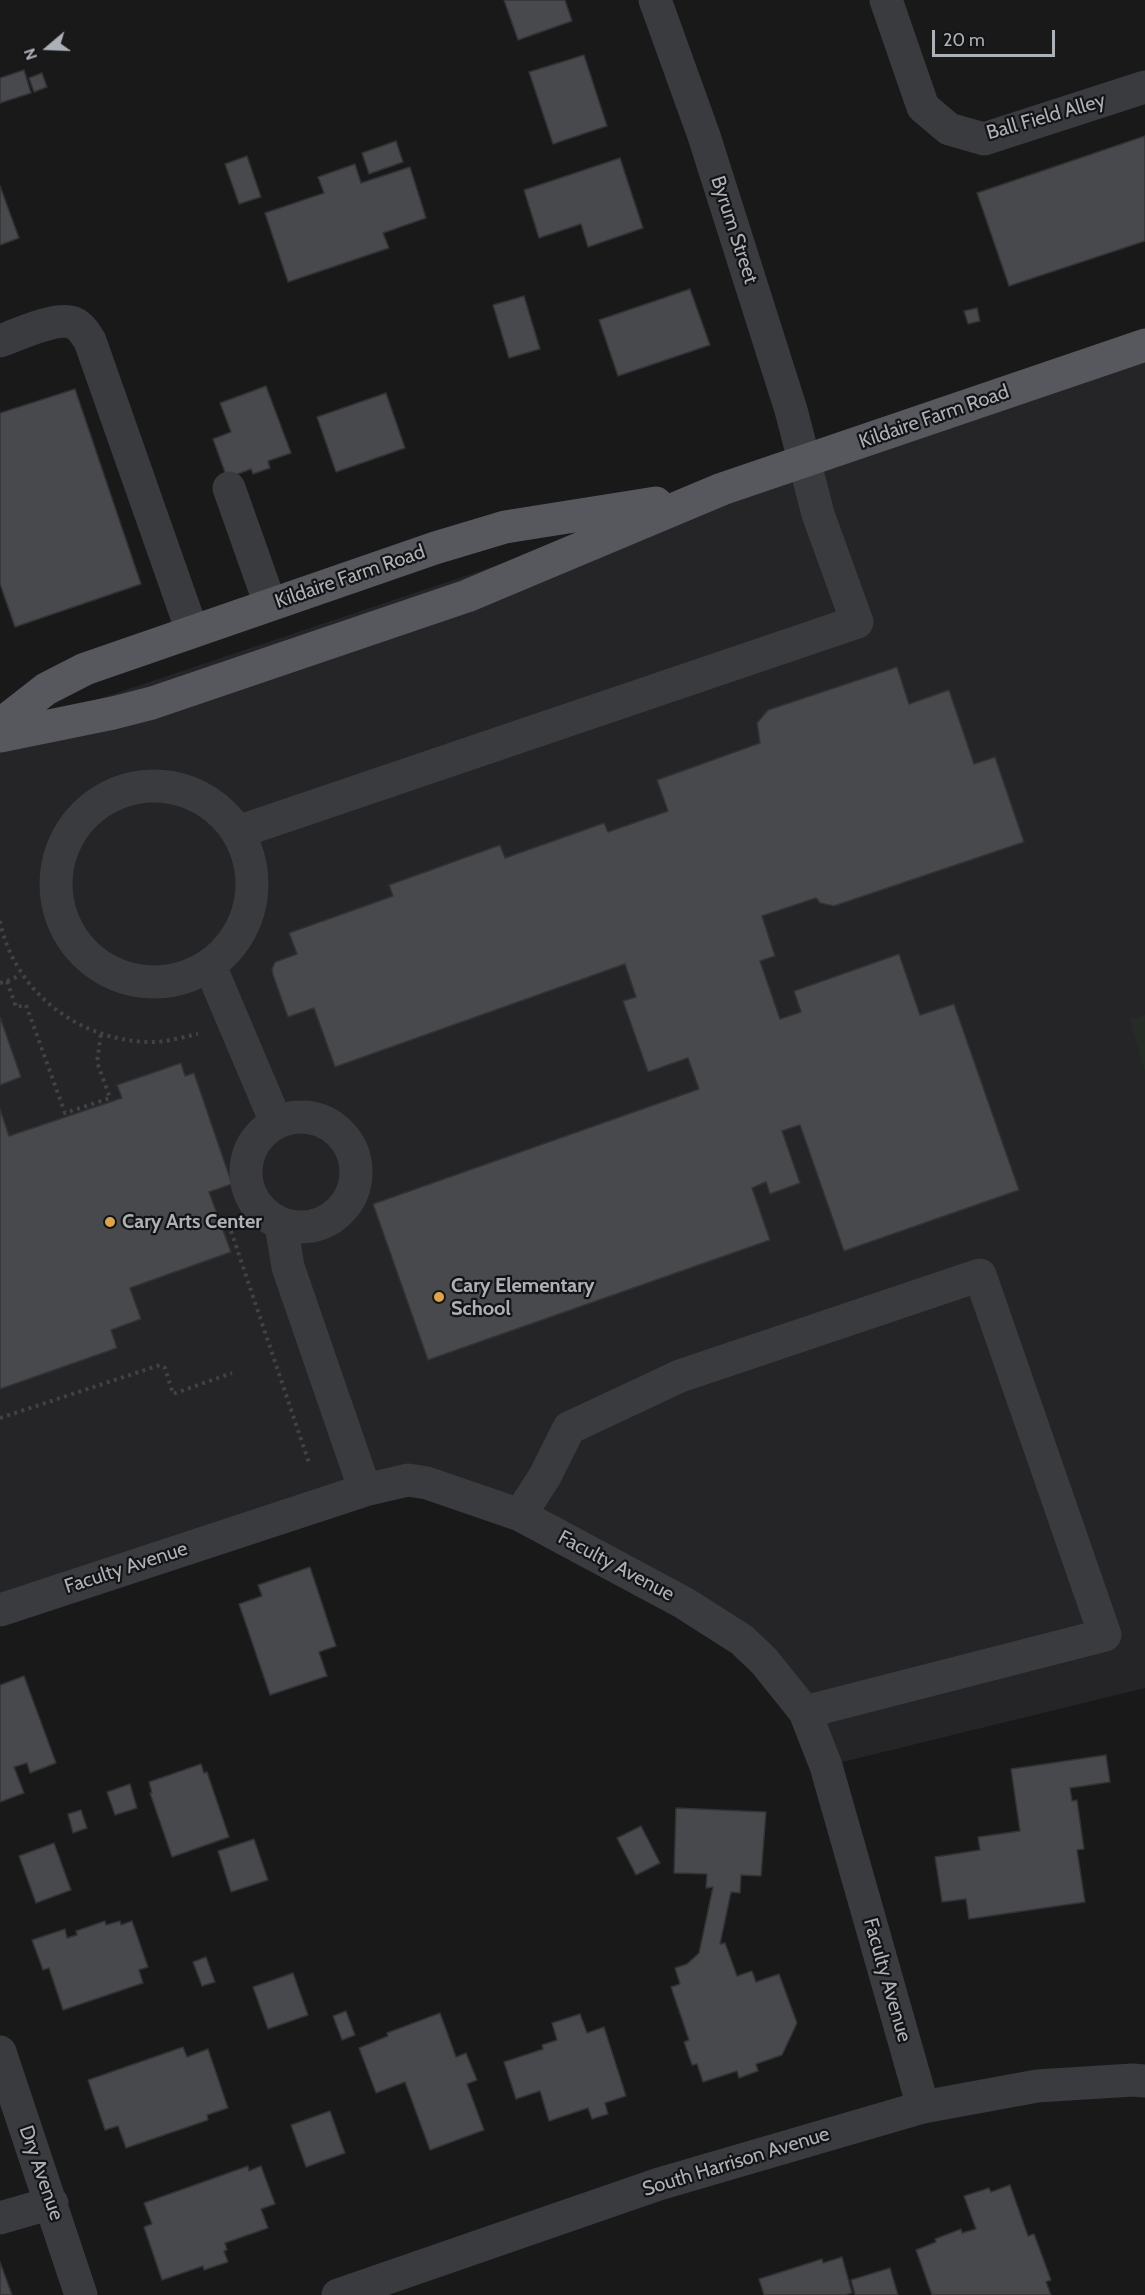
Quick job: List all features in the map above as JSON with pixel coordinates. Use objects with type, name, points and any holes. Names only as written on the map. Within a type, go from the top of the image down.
[{"type":"main road","name":"Kildaire Farm Road","points":[[0,736],[152,703],[396,621],[497,584],[722,489],[1145,345]]},
{"type":"main road","name":"Kildaire Farm Road","points":[[0,724],[64,678],[85,669],[435,548],[505,527],[637,507],[722,489]]},
{"type":"street","name":"Byrum Street","points":[[238,832],[857,622],[818,514],[785,391],[704,136],[655,0]]},
{"type":"street","name":"Ball Field Alley","points":[[886,0],[923,107],[950,129],[984,139],[1145,87]]},
{"type":"street","points":[[0,341],[58,322],[69,321],[83,330],[90,341],[192,632]]},
{"type":"street","points":[[230,488],[270,604]]},
{"type":"street","points":[[153,785],[186,790],[215,807],[238,832],[249,860],[252,890],[246,919],[231,945],[210,966],[179,980],[146,983],[114,975],[86,956],[66,929],[56,897],[57,863],[69,832],[91,807],[120,791],[153,785]]},
{"type":"street","points":[[210,966],[276,1122]]},
{"type":"street","points":[[293,1116],[312,1117],[329,1124],[344,1136],[352,1151],[357,1170],[354,1188],[346,1205],[333,1218],[316,1226],[298,1228],[281,1224],[264,1214],[253,1200],[247,1183],[245,1165],[251,1148],[261,1133],[276,1122],[293,1116]]},
{"type":"street","points":[[281,1224],[288,1267],[365,1490]]},
{"type":"street","points":[[520,1515],[569,1428],[680,1376],[980,1275],[1105,1635],[805,1712]]},
{"type":"street","name":"Faculty Avenue","points":[[0,1610],[365,1490],[408,1480],[520,1515],[684,1603],[742,1640],[764,1661],[805,1712],[829,1776],[924,2108]]},
{"type":"street","name":"Dry Avenue","points":[[0,2052],[81,2295]]},
{"type":"street","name":"South Harrison Avenue","points":[[338,2295],[659,2184],[924,2108],[1037,2086],[1145,2081]]},
{"type":"street","points":[[0,2218],[52,2203]]},
{"type":"path","points":[[0,921],[4,941],[21,975],[66,1018],[84,1028],[154,1042],[207,1032]]},
{"type":"path","points":[[0,983],[21,975]]},
{"type":"path","points":[[7,981],[16,1007],[26,1005],[65,1113],[110,1098],[97,1062],[101,1033]]},
{"type":"path","points":[[231,1231],[309,1463]]},
{"type":"path","points":[[0,1418],[160,1365],[165,1368],[173,1394],[232,1373]]},
{"type":"shaded area","points":[[1145,355],[1145,1688],[826,1766],[764,1661],[427,1483],[0,1610],[0,732],[805,462]]},
{"type":"shaded area","points":[[1145,1015],[1145,1072],[1130,1020]]},
{"type":"building","points":[[504,0],[565,0],[572,21],[518,40]]},
{"type":"building","points":[[584,55],[607,126],[553,144],[529,72]]},
{"type":"building","points":[[24,70],[31,93],[0,103],[0,78]]},
{"type":"building","points":[[42,73],[47,87],[34,92],[29,78]]},
{"type":"building","points":[[1145,136],[1145,241],[1009,286],[977,193]]},
{"type":"building","points":[[396,141],[403,162],[369,174],[362,153]]},
{"type":"building","points":[[247,156],[261,197],[239,204],[225,164]]},
{"type":"building","points":[[620,158],[643,228],[588,247],[581,224],[539,238],[524,190]]},
{"type":"building","points":[[355,164],[361,183],[410,167],[426,218],[383,233],[389,248],[288,282],[265,213],[324,193],[318,177]]},
{"type":"building","points":[[0,186],[19,238],[0,245]]},
{"type":"building","points":[[690,289],[710,345],[618,376],[599,320]]},
{"type":"building","points":[[524,296],[540,349],[509,358],[493,305]]},
{"type":"building","points":[[977,308],[980,321],[968,324],[964,311]]},
{"type":"building","points":[[266,386],[291,453],[268,461],[270,468],[253,474],[251,469],[227,478],[213,439],[231,432],[220,403]]},
{"type":"building","points":[[75,389],[141,584],[15,627],[0,584],[0,413]]},
{"type":"building","points":[[386,393],[405,448],[336,472],[317,417]]},
{"type":"building","name":"Cary Elementary School","points":[[897,667],[909,704],[949,690],[974,764],[995,757],[1024,842],[834,906],[820,903],[816,898],[762,916],[775,956],[760,961],[780,1019],[801,1012],[794,991],[899,954],[920,1015],[954,1004],[1019,1190],[844,1251],[800,1125],[782,1131],[800,1183],[770,1194],[766,1182],[752,1188],[770,1240],[428,1360],[373,1204],[699,1089],[688,1058],[648,1072],[623,1001],[636,997],[625,964],[335,1067],[314,1008],[288,1017],[273,975],[272,969],[275,962],[297,954],[289,933],[393,896],[389,885],[500,845],[505,858],[604,823],[608,832],[668,811],[657,780],[760,743],[757,723],[768,710]]},
{"type":"building","points":[[0,1017],[21,1077],[0,1085]]},
{"type":"building","name":"Cary Arts Center","points":[[181,1063],[185,1076],[194,1073],[232,1184],[209,1192],[231,1252],[130,1288],[141,1319],[111,1330],[117,1348],[0,1389],[0,1109],[9,1136],[122,1098],[117,1085]]},
{"type":"building","points":[[310,1567],[336,1646],[319,1652],[327,1676],[270,1695],[239,1604],[262,1596],[258,1585]]},
{"type":"building","points":[[24,1676],[56,1763],[30,1773],[27,1763],[14,1767],[24,1793],[0,1802],[0,1685]]},
{"type":"building","points":[[1106,1755],[1110,1782],[1070,1788],[1072,1801],[1077,1800],[1084,1849],[1077,1850],[1085,1902],[969,1919],[966,1899],[942,1902],[935,1857],[980,1850],[978,1837],[1020,1831],[1011,1769]]},
{"type":"building","points":[[201,1764],[204,1773],[207,1772],[229,1837],[172,1857],[150,1793],[152,1793],[149,1782]]},
{"type":"building","points":[[130,1784],[137,1808],[115,1815],[107,1792]]},
{"type":"building","points":[[676,1808],[766,1812],[761,1876],[741,1875],[740,1893],[731,1892],[720,1944],[725,1943],[737,1976],[752,1971],[756,1982],[779,1974],[797,2023],[782,2055],[756,2064],[758,2071],[739,2078],[737,2071],[703,2082],[697,2064],[692,2065],[684,2042],[689,2040],[671,1987],[680,1984],[675,1968],[687,1964],[699,1953],[713,1887],[706,1888],[707,1874],[674,1873]]},
{"type":"building","points":[[81,1810],[87,1828],[73,1833],[68,1814]]},
{"type":"building","points":[[641,1826],[660,1863],[636,1875],[617,1838]]},
{"type":"building","points":[[254,1839],[268,1880],[231,1892],[218,1851]]},
{"type":"building","points":[[54,1843],[71,1890],[36,1903],[19,1856]]},
{"type":"building","points":[[105,1921],[106,1925],[120,1921],[121,1925],[132,1921],[148,1967],[139,1970],[143,1983],[63,2010],[49,1968],[43,1970],[32,1940],[65,1929],[67,1938],[77,1935],[76,1931]]},
{"type":"building","points":[[206,1957],[215,1982],[202,1986],[193,1962]]},
{"type":"building","points":[[293,1973],[308,2015],[268,2029],[253,1987]]},
{"type":"building","points":[[346,2011],[355,2035],[342,2040],[333,2016]]},
{"type":"building","points":[[440,2013],[456,2057],[466,2053],[477,2080],[467,2084],[484,2130],[430,2150],[405,2082],[376,2093],[359,2048],[388,2036],[387,2033]]},
{"type":"building","points":[[580,2014],[587,2033],[604,2027],[626,2096],[605,2103],[608,2114],[592,2119],[588,2108],[549,2121],[540,2091],[516,2099],[504,2062],[543,2049],[542,2045],[557,2040],[552,2023]]},
{"type":"building","points":[[183,2047],[187,2057],[208,2049],[228,2108],[207,2115],[208,2120],[126,2148],[118,2126],[105,2130],[88,2080]]},
{"type":"building","points":[[330,2111],[345,2153],[306,2167],[291,2125]]},
{"type":"building","points":[[248,2166],[249,2171],[261,2166],[275,2204],[261,2209],[268,2228],[225,2243],[227,2250],[224,2251],[228,2262],[204,2270],[203,2266],[162,2280],[144,2227],[152,2224],[144,2203]]},
{"type":"building","points":[[1010,2185],[1028,2236],[1034,2234],[1051,2280],[1046,2282],[1051,2295],[932,2295],[916,2250],[936,2242],[935,2239],[961,2229],[962,2233],[976,2229],[964,2196],[989,2188],[991,2192]]},
{"type":"building","points":[[842,2257],[852,2293],[845,2295],[764,2295],[759,2279],[822,2259],[823,2263]]},
{"type":"building","points":[[0,2262],[12,2295],[0,2295]]},
{"type":"building","points":[[890,2268],[898,2295],[855,2295],[851,2280]]},
{"type":"place","name":"Cary Arts Center","points":[[110,1222]]},
{"type":"place","name":"Cary Elementary School","points":[[439,1297]]}]
